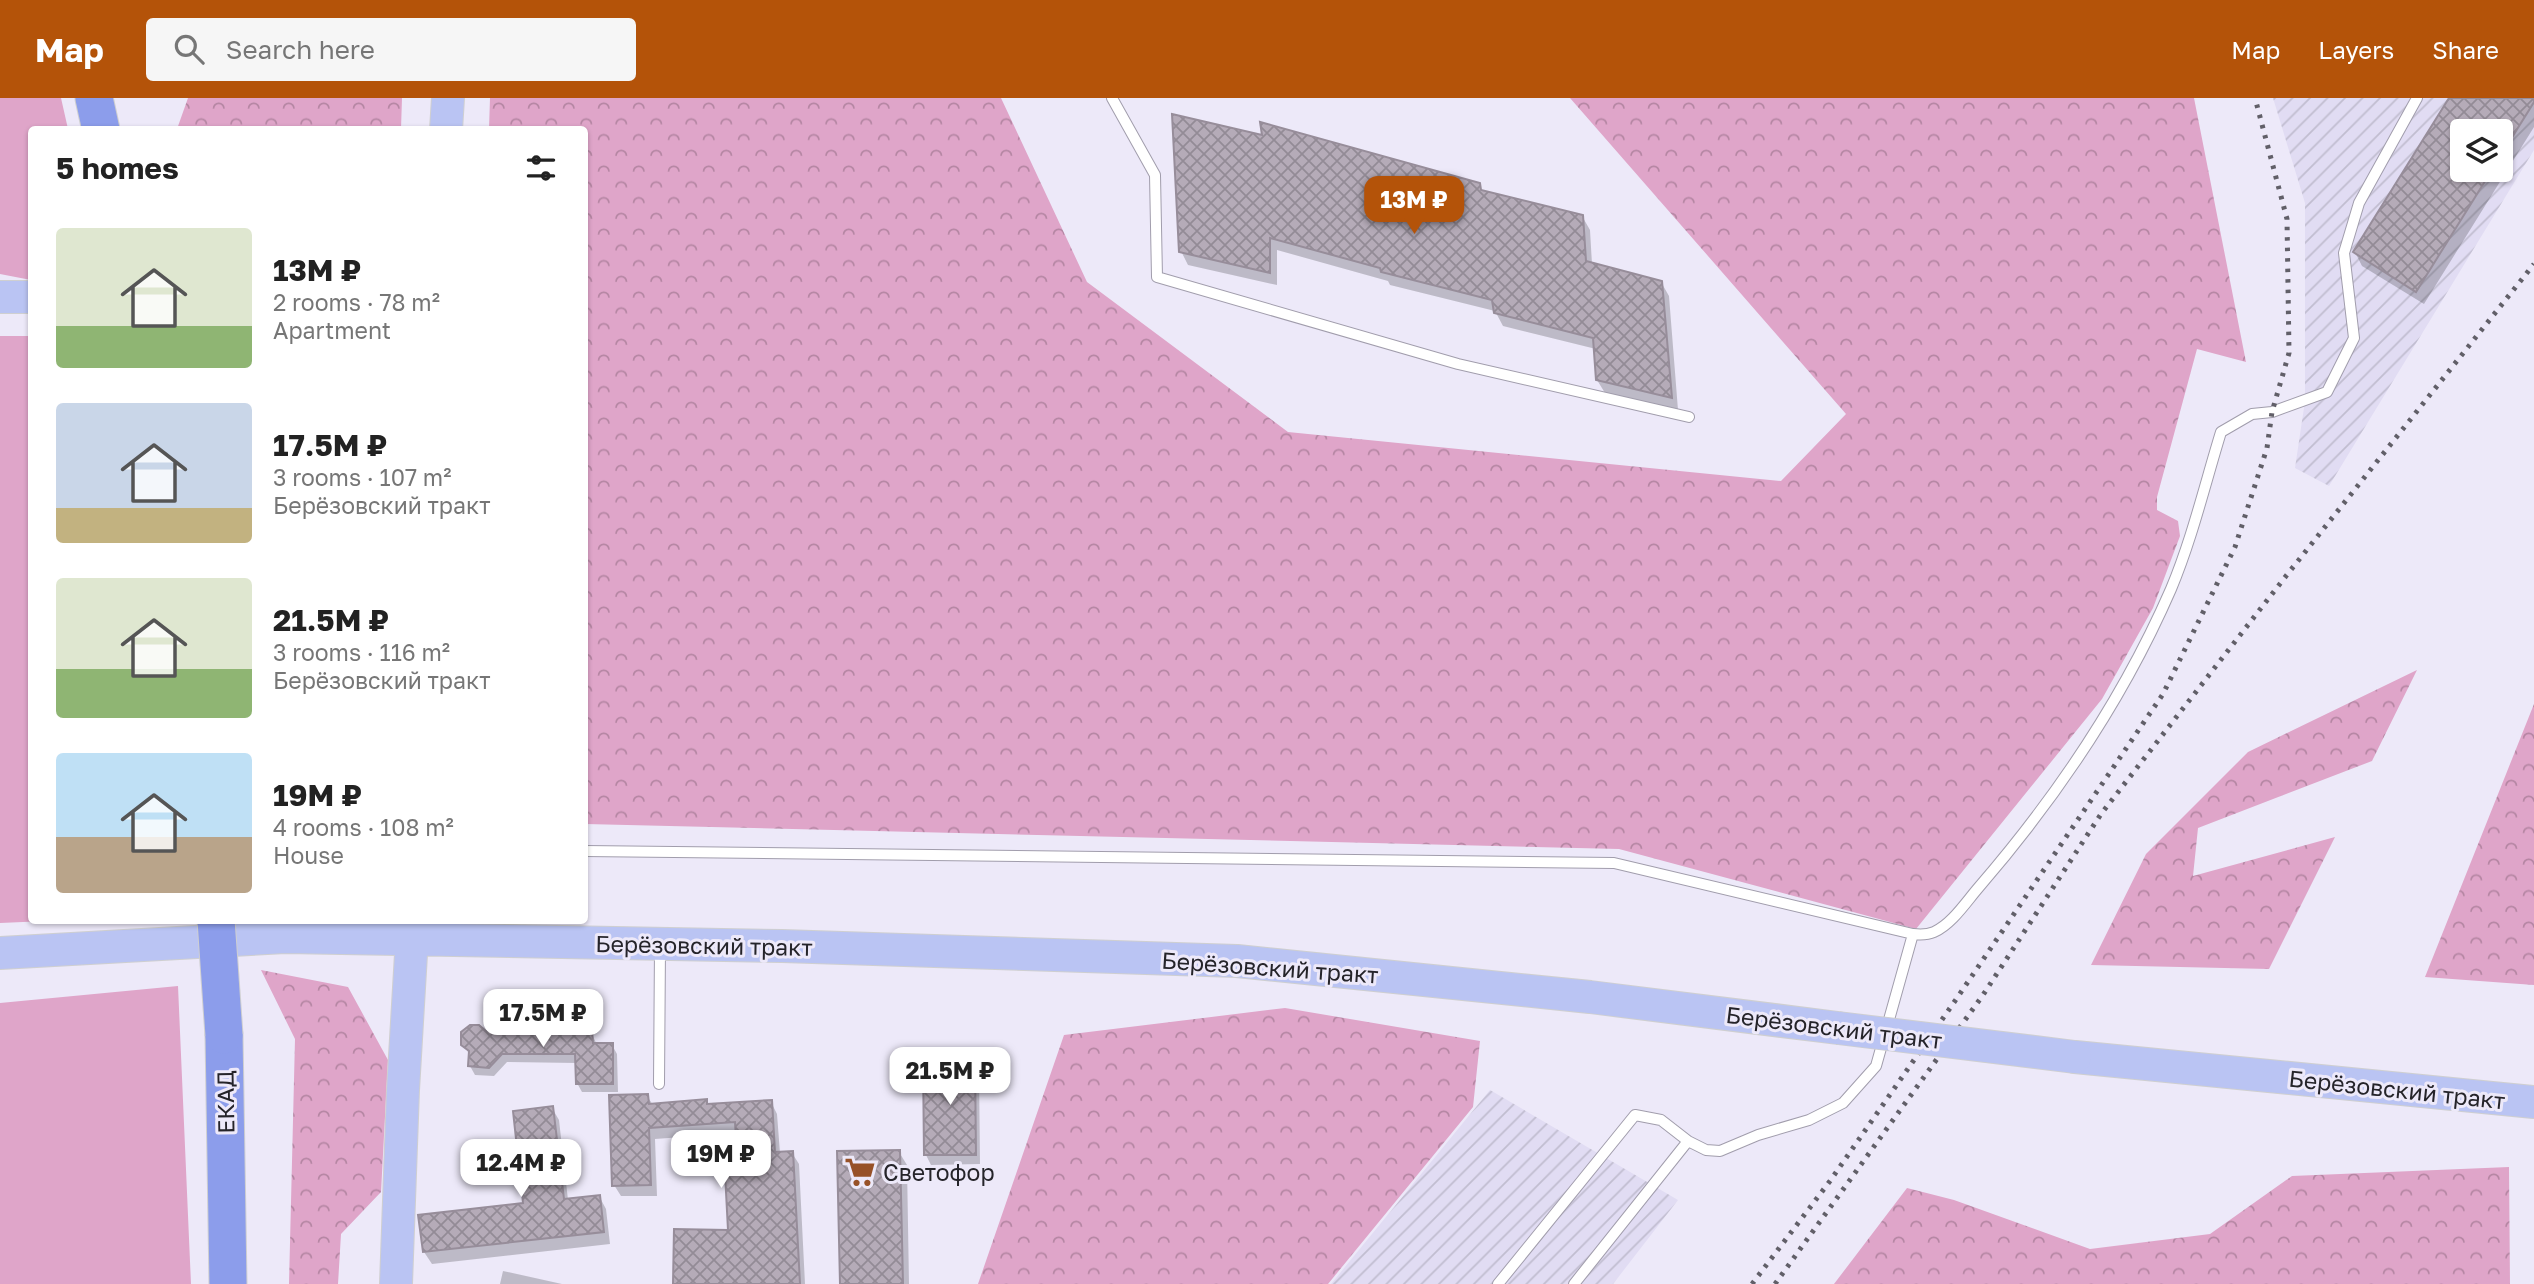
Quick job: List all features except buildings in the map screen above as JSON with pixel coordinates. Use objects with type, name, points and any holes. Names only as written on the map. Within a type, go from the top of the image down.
[{"type":"highway","points":[[94,98],[100,126]]},
{"type":"highway","name":"ЕКАД","points":[[216,924],[224,1035],[228,1284]]},
{"type":"main road","points":[[446,126],[448,98]]},
{"type":"main road","points":[[0,297],[28,297]]},
{"type":"main road","points":[[396,1284],[412,929]]},
{"type":"main road","name":"Берёзовский тракт","points":[[0,954],[412,929],[660,943],[1237,961],[1590,997],[2075,1057],[2534,1102]]},
{"type":"lane","points":[[1112,98],[1156,175],[1157,277],[1458,364],[1689,416]]},
{"type":"lane","points":[[588,851],[1614,863],[1913,934],[1935,932],[1948,923],[1988,876],[2067,774],[2137,658],[2171,587],[2221,432],[2252,414],[2272,412],[2327,392],[2354,338],[2344,253],[2359,203],[2417,98]]},
{"type":"lane","points":[[1498,1284],[1635,1115],[1661,1119],[1688,1141],[1706,1150],[1720,1151],[1758,1135],[1809,1120],[1843,1103],[1876,1066],[1913,934]]},
{"type":"lane","points":[[659,1084],[660,943]]},
{"type":"lane","points":[[1574,1284],[1688,1141]]},
{"type":"shaded area","points":[[2273,98],[2534,98],[2534,150],[2329,486],[2295,468],[2305,401],[2305,203]]},
{"type":"shaded area","points":[[1490,1090],[1678,1200],[1613,1284],[1331,1284]]},
{"type":"green space","points":[[0,98],[61,98],[67,126],[28,126],[28,279],[0,274]]},
{"type":"green space","points":[[188,98],[402,98],[401,126],[178,126]]},
{"type":"green space","points":[[490,98],[1001,98],[1087,282],[1288,432],[1781,481],[1846,414],[1570,98],[2194,98],[2246,362],[2197,349],[2157,497],[2157,510],[2178,521],[2180,536],[2153,608],[2102,699],[1916,929],[1619,849],[588,824],[588,126],[489,126]]},
{"type":"green space","points":[[0,336],[28,336],[28,922],[0,923]]},
{"type":"green space","points":[[2417,670],[2372,761],[2198,828],[2193,876],[2335,837],[2269,969],[2091,965],[2146,854],[2248,752]]},
{"type":"green space","points":[[2534,704],[2534,985],[2425,977]]},
{"type":"green space","points":[[261,970],[348,987],[388,1060],[381,1192],[341,1234],[338,1284],[289,1284],[295,1039]]},
{"type":"green space","points":[[178,986],[191,1284],[0,1284],[0,1003]]},
{"type":"green space","points":[[1285,1008],[1480,1041],[1473,1107],[1328,1284],[978,1284],[1064,1035]]},
{"type":"green space","points":[[2509,1167],[2510,1284],[1834,1284],[1907,1188],[1954,1200],[2090,1249],[2210,1234],[2292,1176]]},
{"type":"railway","points":[[1752,1284],[1830,1181],[2163,694],[2235,547],[2267,448],[2272,412],[2289,353],[2287,219],[2255,98]]},
{"type":"railway","points":[[1775,1284],[1983,995],[2101,814],[2534,264]]},
{"type":"place","name":"Светофор","points":[[860,1172]]}]
